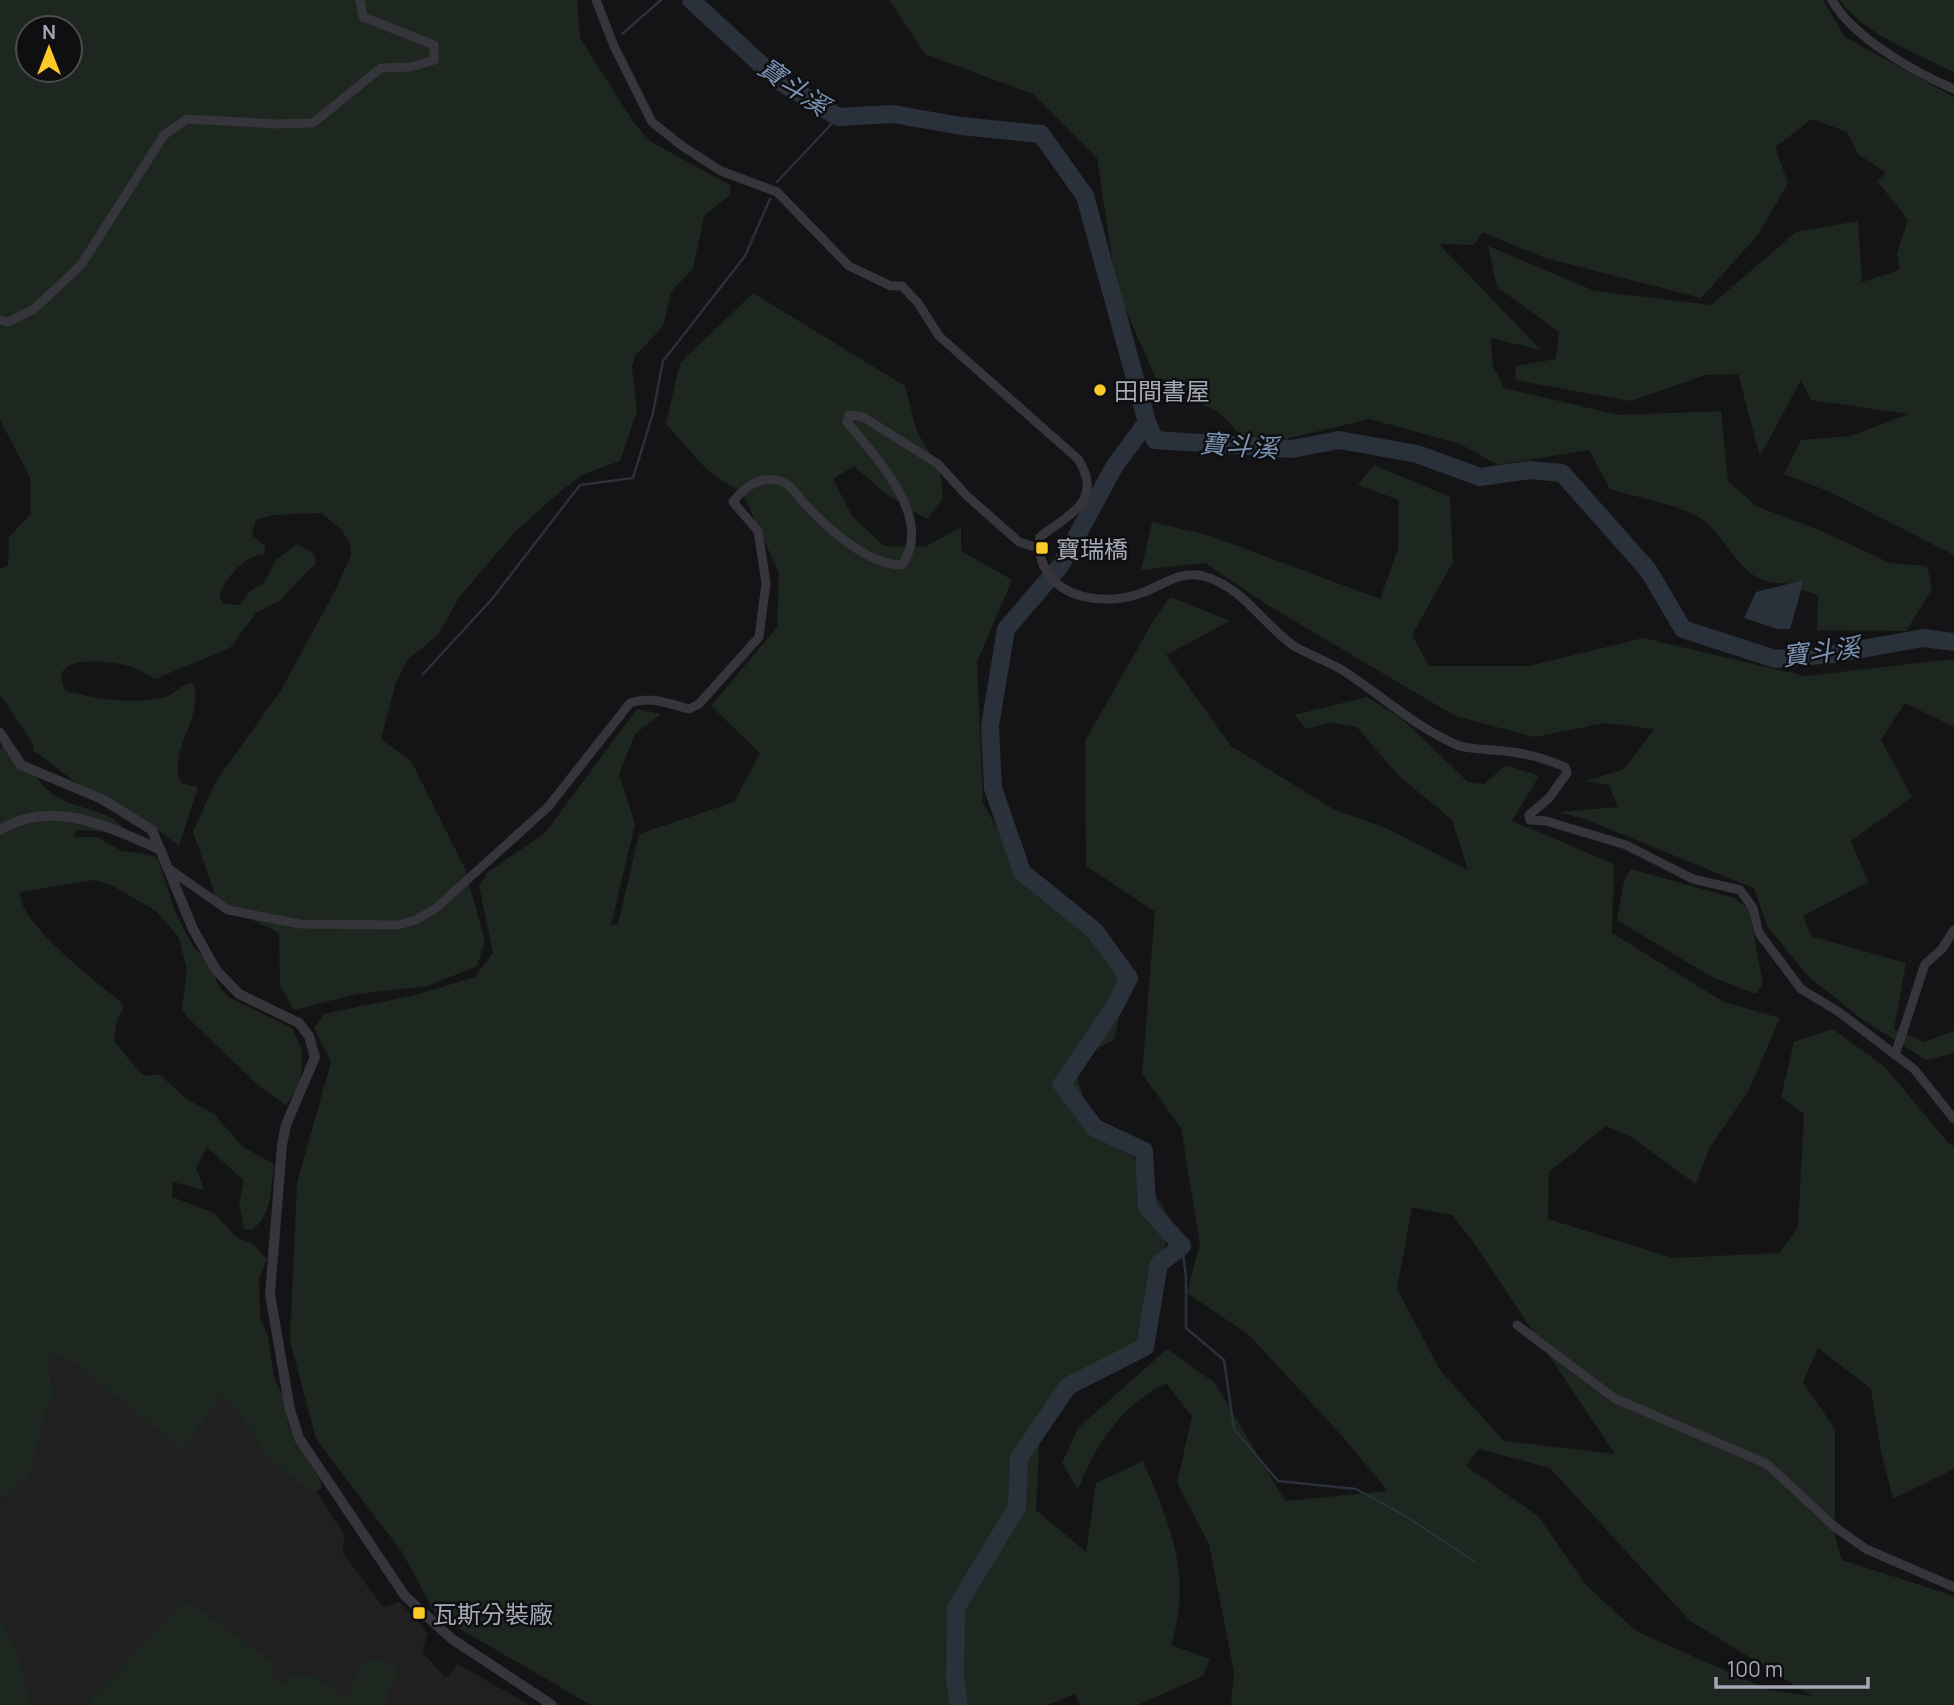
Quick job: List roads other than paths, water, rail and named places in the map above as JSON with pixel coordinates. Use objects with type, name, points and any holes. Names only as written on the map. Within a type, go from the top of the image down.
[{"type":"street","points":[[0,320],[8,322],[34,309],[81,265],[164,135],[187,119],[277,124],[313,123],[381,68],[411,67],[434,60],[434,45],[363,17],[360,0]]},
{"type":"street","points":[[596,0],[614,46],[652,122],[682,146],[721,171],[777,192],[849,266],[891,286],[902,286],[918,303],[939,336],[1078,459],[1087,474],[1090,486],[1085,500],[1040,537],[1038,548],[1051,578],[1066,591],[1088,598],[1111,598],[1139,594],[1170,578],[1197,575],[1218,580],[1238,592],[1294,645],[1341,669],[1437,734],[1459,745],[1521,754],[1565,767],[1567,773],[1563,782],[1529,815],[1530,820],[1546,821],[1626,845],[1693,879],[1740,890],[1753,908],[1759,933],[1801,989],[1839,1012],[1914,1069],[1954,1119]]},
{"type":"street","points":[[1832,0],[1839,14],[1910,70],[1954,89]]},
{"type":"street","points":[[169,869],[228,910],[300,924],[398,925],[416,920],[436,908],[548,807],[630,703],[645,698],[668,701],[689,709],[699,704],[759,637],[766,583],[758,531],[733,502],[740,492],[765,480],[780,481],[792,487],[804,503],[847,542],[877,559],[902,565],[911,552],[908,504],[847,422],[849,415],[863,418],[926,455],[1019,542],[1038,548]]},
{"type":"street","points":[[0,733],[22,765],[102,799],[152,830],[193,929],[226,983],[239,994],[299,1023],[309,1036],[315,1057],[286,1125],[282,1145],[271,1277],[272,1311],[299,1438],[405,1596],[452,1639],[552,1705]]},
{"type":"street","points":[[0,830],[33,817],[60,814],[103,825],[161,850]]},
{"type":"street","points":[[1895,1055],[1925,964],[1942,948],[1954,930]]},
{"type":"street","points":[[1517,1325],[1614,1398],[1767,1464],[1835,1527],[1866,1549],[1954,1587]]},
{"type":"waterway","points":[[622,34],[661,0]]},
{"type":"waterway","name":"寶斗溪","points":[[691,0],[779,81],[838,117],[893,114],[961,126],[1041,134],[1085,196],[1147,422],[1155,440],[1292,449],[1339,440],[1417,454],[1480,477],[1530,470],[1562,473],[1648,570],[1683,629],[1775,659],[1834,654],[1923,638],[1954,642]]},
{"type":"waterway","points":[[777,182],[838,117]]},
{"type":"waterway","points":[[423,674],[492,599],[580,485],[633,478],[653,413],[663,361],[745,256],[770,199]]},
{"type":"waterway","points":[[959,1705],[955,1680],[956,1608],[1017,1507],[1019,1458],[1068,1386],[1145,1347],[1159,1264],[1182,1246],[1147,1207],[1144,1151],[1095,1128],[1062,1084],[1113,1009],[1129,978],[1095,931],[1022,872],[993,788],[990,726],[1006,629],[1061,565],[1114,467],[1147,422]]},
{"type":"waterway","points":[[1182,1246],[1186,1277],[1186,1328],[1224,1360],[1234,1429],[1278,1481],[1356,1489],[1402,1514],[1474,1561]]},
{"type":"place","name":"田間書屋","points":[[1100,390]]},
{"type":"place","name":"寶瑞橋","points":[[1042,548]]},
{"type":"place","name":"瓦斯分裝廠","points":[[419,1613]]}]
